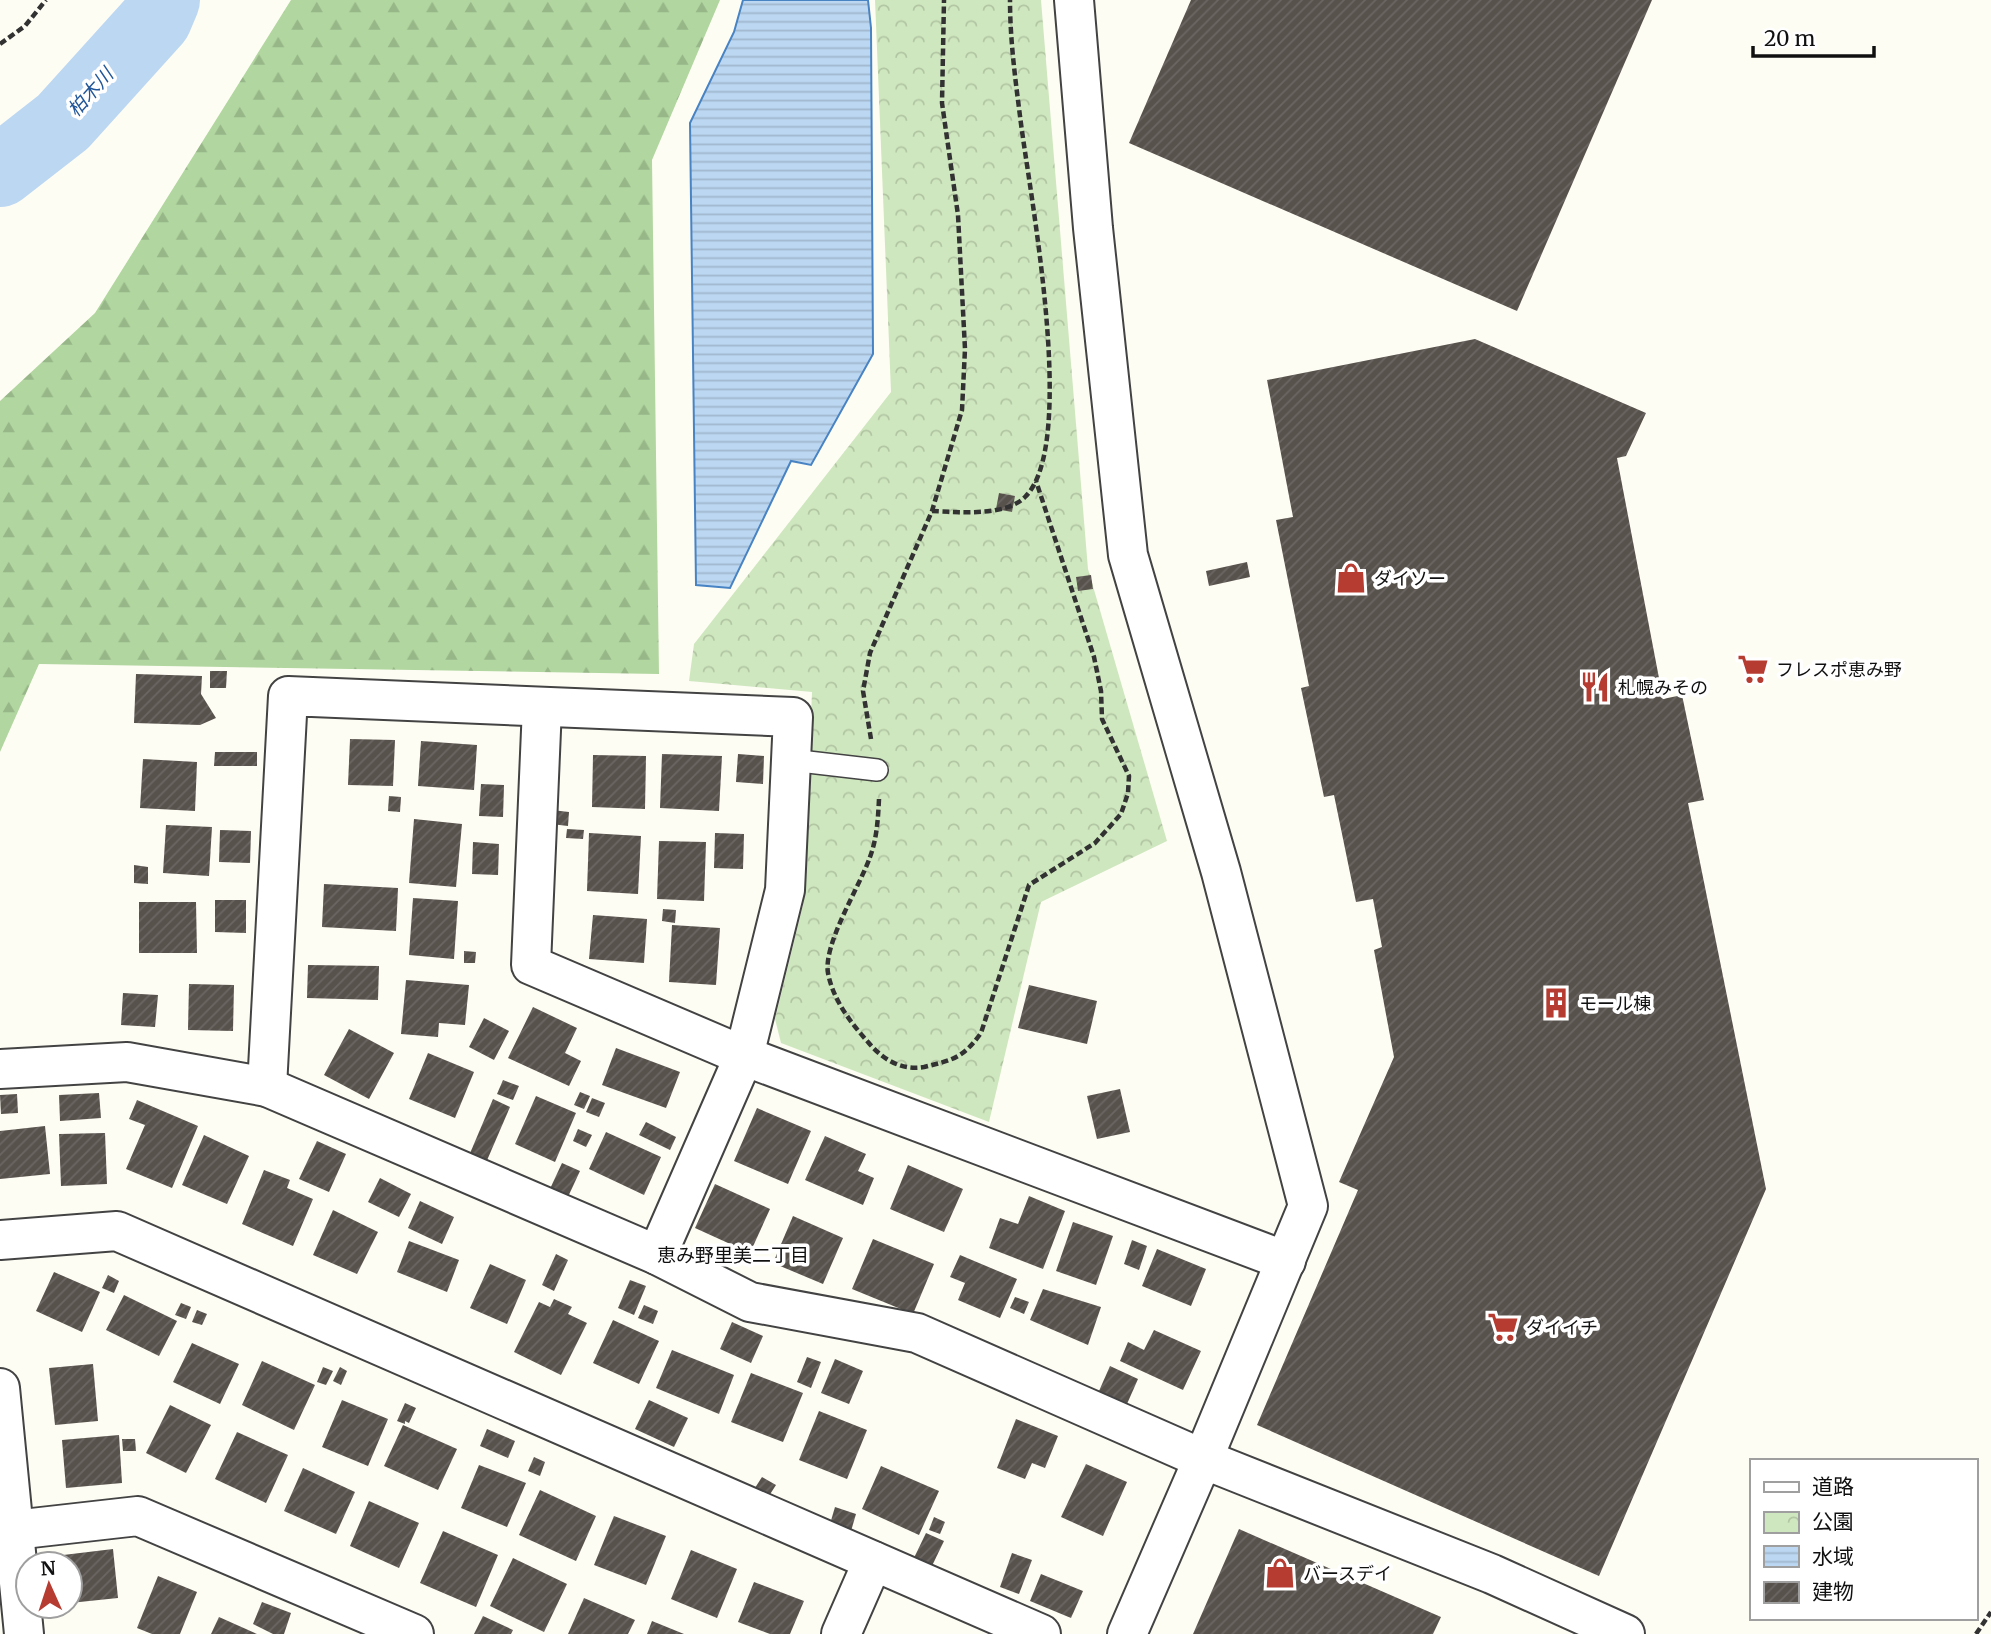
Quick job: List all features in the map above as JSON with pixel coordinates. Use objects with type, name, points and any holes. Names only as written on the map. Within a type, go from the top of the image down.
[{"type":"street","points":[[1074,0],[1093,228],[1128,555],[1221,872],[1308,1206],[1203,1460],[1127,1634]]},
{"type":"street","points":[[267,1087],[288,696],[793,717],[785,890],[744,1056],[657,1255]]},
{"type":"street","points":[[542,707],[531,965],[744,1056],[1286,1261]]},
{"type":"street","points":[[0,1069],[127,1062],[267,1087],[657,1255],[750,1302],[916,1333],[1203,1460],[1492,1574],[1625,1634]]},
{"type":"street","points":[[0,1240],[117,1231],[1041,1634]]},
{"type":"street","points":[[0,1388],[24,1634]]},
{"type":"street","points":[[15,1530],[138,1516],[414,1634]]},
{"type":"street","points":[[841,1634],[873,1561]]},
{"type":"lane","points":[[791,760],[877,770]]},
{"type":"path","points":[[0,44],[25,26],[46,0]]},
{"type":"path","points":[[944,0],[942,103],[958,215],[965,349],[962,410],[932,511],[870,653],[863,691],[880,788],[877,835],[870,859],[836,933],[828,971],[839,1002],[853,1026],[880,1056],[904,1067],[918,1068],[948,1062],[967,1053],[981,1033],[1029,885],[1095,843],[1121,814],[1128,793],[1129,776],[1102,719],[1094,657],[1036,481]]},
{"type":"path","points":[[932,511],[980,513],[1024,499],[1036,481],[1051,398],[1043,278],[1010,41],[1010,0]]},
{"type":"path","points":[[1976,1634],[1991,1612]]},
{"type":"green space","points":[[291,0],[720,0],[652,160],[659,674],[39,664],[0,752],[0,401],[95,313]]},
{"type":"green space","points":[[875,0],[1041,0],[1088,569],[1167,841],[1041,902],[989,1122],[781,1043],[775,1019],[803,905],[812,692],[689,681],[694,644],[891,392]]},
{"type":"water","points":[[743,0],[868,0],[871,28],[873,354],[811,465],[791,461],[730,588],[696,585],[690,123],[734,32]]},
{"type":"building","points":[[1191,0],[1652,0],[1517,311],[1129,143]]},
{"type":"building","name":"モール棟","points":[[1475,339],[1646,413],[1626,456],[1617,458],[1663,699],[1682,695],[1704,800],[1688,803],[1766,1189],[1599,1576],[1257,1425],[1358,1190],[1339,1182],[1394,1057],[1374,950],[1382,947],[1373,899],[1356,902],[1334,795],[1324,797],[1301,688],[1309,686],[1276,520],[1293,517],[1267,380]]},
{"type":"building","points":[[999,493],[1015,496],[1012,512],[996,509]]},
{"type":"building","points":[[1247,562],[1250,577],[1209,586],[1206,571]]},
{"type":"building","points":[[1091,575],[1093,589],[1078,591],[1076,577]]},
{"type":"building","points":[[210,671],[227,671],[226,688],[210,688]]},
{"type":"building","points":[[136,674],[202,676],[201,694],[216,718],[200,725],[134,723]]},
{"type":"building","points":[[350,739],[395,740],[393,786],[348,785]]},
{"type":"building","points":[[421,741],[477,745],[474,790],[418,786]]},
{"type":"building","points":[[215,752],[257,752],[257,766],[214,766]]},
{"type":"building","points":[[662,754],[722,756],[719,811],[660,808]]},
{"type":"building","points":[[738,754],[764,756],[763,784],[736,782]]},
{"type":"building","points":[[593,755],[646,756],[645,809],[592,807]]},
{"type":"building","points":[[143,759],[197,762],[195,811],[140,808]]},
{"type":"building","points":[[481,784],[504,785],[503,817],[479,816]]},
{"type":"building","points":[[389,796],[401,797],[400,812],[388,811]]},
{"type":"building","points":[[552,810],[569,812],[568,826],[551,824]]},
{"type":"building","points":[[414,819],[462,824],[456,887],[409,883]]},
{"type":"building","points":[[166,825],[212,827],[209,876],[163,873]]},
{"type":"building","points":[[567,829],[584,830],[583,839],[566,838]]},
{"type":"building","points":[[220,830],[251,831],[250,863],[219,862]]},
{"type":"building","points":[[589,833],[641,836],[638,894],[587,891]]},
{"type":"building","points":[[715,833],[744,834],[743,869],[714,868]]},
{"type":"building","points":[[659,841],[706,842],[704,901],[657,899]]},
{"type":"building","points":[[473,842],[499,844],[498,875],[472,874]]},
{"type":"building","points":[[134,865],[148,867],[148,884],[134,883]]},
{"type":"building","points":[[324,884],[398,888],[396,931],[322,927]]},
{"type":"building","points":[[413,898],[458,901],[454,959],[409,955]]},
{"type":"building","points":[[215,900],[246,900],[246,933],[215,932]]},
{"type":"building","points":[[139,902],[196,902],[197,953],[139,953]]},
{"type":"building","points":[[663,909],[676,910],[675,923],[662,921]]},
{"type":"building","points":[[593,915],[647,919],[644,963],[589,959]]},
{"type":"building","points":[[672,925],[720,928],[716,985],[669,982]]},
{"type":"building","points":[[464,951],[476,952],[475,963],[464,963]]},
{"type":"building","points":[[308,965],[379,966],[378,1000],[307,998]]},
{"type":"building","points":[[406,980],[469,985],[465,1025],[439,1023],[438,1037],[401,1034]]},
{"type":"building","points":[[189,984],[234,985],[233,1031],[188,1030]]},
{"type":"building","points":[[1029,985],[1097,1001],[1087,1044],[1018,1028]]},
{"type":"building","points":[[123,993],[158,995],[155,1027],[121,1025]]},
{"type":"building","points":[[533,1007],[577,1028],[565,1053],[581,1061],[569,1086],[508,1058]]},
{"type":"building","points":[[484,1018],[509,1031],[494,1060],[469,1047]]},
{"type":"building","points":[[349,1029],[394,1053],[369,1099],[324,1075]]},
{"type":"building","points":[[616,1048],[680,1072],[666,1108],[602,1085]]},
{"type":"building","points":[[428,1053],[474,1072],[455,1118],[409,1099]]},
{"type":"building","points":[[503,1080],[519,1086],[513,1100],[497,1094]]},
{"type":"building","points":[[1120,1089],[1130,1132],[1097,1139],[1087,1096]]},
{"type":"building","points":[[580,1092],[590,1096],[584,1109],[574,1105]]},
{"type":"building","points":[[99,1093],[101,1118],[60,1121],[59,1095]]},
{"type":"building","points":[[17,1094],[18,1113],[1,1114],[0,1095]]},
{"type":"building","points":[[536,1096],[576,1113],[555,1162],[515,1144]]},
{"type":"building","points":[[592,1098],[605,1103],[599,1117],[586,1112]]},
{"type":"building","points":[[493,1099],[510,1107],[485,1165],[468,1158]]},
{"type":"building","points":[[137,1100],[198,1126],[172,1188],[126,1169],[145,1125],[129,1119]]},
{"type":"building","points":[[757,1108],[811,1131],[788,1184],[734,1161]]},
{"type":"building","points":[[646,1122],[676,1137],[670,1150],[639,1135]]},
{"type":"building","points":[[45,1126],[50,1174],[0,1179],[0,1131]]},
{"type":"building","points":[[578,1129],[592,1135],[586,1147],[573,1141]]},
{"type":"building","points":[[606,1132],[661,1157],[644,1195],[589,1169]]},
{"type":"building","points":[[105,1133],[107,1184],[61,1186],[59,1134]]},
{"type":"building","points":[[204,1135],[249,1156],[227,1204],[182,1185]]},
{"type":"building","points":[[825,1136],[866,1154],[858,1171],[874,1178],[863,1205],[805,1180]]},
{"type":"building","points":[[317,1141],[346,1154],[329,1192],[299,1179]]},
{"type":"building","points":[[562,1163],[580,1171],[567,1199],[549,1191]]},
{"type":"building","points":[[908,1165],[963,1189],[944,1232],[890,1209]]},
{"type":"building","points":[[264,1170],[290,1180],[287,1188],[313,1199],[293,1246],[242,1224]]},
{"type":"building","points":[[380,1178],[411,1194],[399,1217],[368,1202]]},
{"type":"building","points":[[715,1184],[770,1209],[750,1253],[695,1228]]},
{"type":"building","points":[[1029,1196],[1065,1211],[1043,1269],[989,1248],[1000,1218],[1018,1224]]},
{"type":"building","points":[[420,1201],[454,1217],[442,1244],[408,1228]]},
{"type":"building","points":[[333,1210],[378,1232],[357,1274],[313,1255]]},
{"type":"building","points":[[793,1216],[843,1238],[823,1284],[773,1263]]},
{"type":"building","points":[[1073,1222],[1113,1236],[1096,1285],[1056,1271]]},
{"type":"building","points":[[873,1239],[934,1264],[913,1314],[852,1289]]},
{"type":"building","points":[[1132,1240],[1147,1246],[1139,1270],[1124,1264]]},
{"type":"building","points":[[409,1241],[459,1260],[447,1292],[397,1272]]},
{"type":"building","points":[[1157,1249],[1206,1269],[1191,1306],[1142,1286]]},
{"type":"building","points":[[556,1254],[568,1260],[554,1291],[542,1285]]},
{"type":"building","points":[[960,1255],[1017,1279],[1000,1318],[958,1300],[965,1283],[950,1277]]},
{"type":"building","points":[[490,1264],[526,1280],[507,1324],[470,1308]]},
{"type":"building","points":[[54,1272],[100,1292],[82,1332],[36,1311]]},
{"type":"building","points":[[108,1275],[119,1281],[114,1293],[102,1288]]},
{"type":"building","points":[[630,1280],[646,1286],[634,1315],[618,1308]]},
{"type":"building","points":[[1043,1289],[1101,1307],[1088,1345],[1030,1320]]},
{"type":"building","points":[[124,1295],[177,1321],[159,1356],[106,1330]]},
{"type":"building","points":[[1015,1297],[1029,1302],[1024,1314],[1010,1308]]},
{"type":"building","points":[[554,1299],[572,1307],[568,1314],[587,1323],[561,1375],[514,1352],[539,1302],[550,1307]]},
{"type":"building","points":[[181,1303],[191,1307],[186,1319],[175,1315]]},
{"type":"building","points":[[644,1305],[658,1311],[653,1324],[638,1318]]},
{"type":"building","points":[[197,1310],[207,1314],[202,1325],[192,1322]]},
{"type":"building","points":[[613,1320],[659,1341],[639,1384],[593,1363]]},
{"type":"building","points":[[732,1322],[763,1336],[751,1363],[720,1349]]},
{"type":"building","points":[[1154,1330],[1201,1351],[1183,1390],[1120,1361],[1128,1342],[1144,1350]]},
{"type":"building","points":[[192,1343],[239,1364],[220,1404],[173,1382]]},
{"type":"building","points":[[672,1350],[734,1375],[719,1414],[656,1388]]},
{"type":"building","points":[[807,1357],[821,1362],[811,1388],[797,1382]]},
{"type":"building","points":[[835,1359],[863,1371],[849,1404],[821,1393]]},
{"type":"building","points":[[262,1361],[315,1385],[294,1430],[242,1405]]},
{"type":"building","points":[[93,1364],[98,1421],[55,1425],[49,1368]]},
{"type":"building","points":[[1110,1366],[1138,1379],[1127,1404],[1099,1391]]},
{"type":"building","points":[[323,1367],[333,1371],[326,1385],[317,1382]]},
{"type":"building","points":[[340,1367],[347,1371],[341,1385],[333,1381]]},
{"type":"building","points":[[751,1373],[803,1393],[783,1442],[731,1422]]},
{"type":"building","points":[[342,1400],[388,1419],[368,1466],[322,1447]]},
{"type":"building","points":[[649,1400],[688,1418],[674,1447],[635,1429]]},
{"type":"building","points":[[405,1403],[416,1408],[409,1423],[405,1421],[405,1424],[397,1421]]},
{"type":"building","points":[[170,1405],[211,1425],[186,1473],[146,1453]]},
{"type":"building","points":[[819,1411],[867,1430],[847,1479],[799,1460]]},
{"type":"building","points":[[1016,1419],[1058,1436],[1045,1468],[1032,1463],[1025,1479],[997,1468]]},
{"type":"building","points":[[403,1425],[457,1449],[438,1490],[384,1466]]},
{"type":"building","points":[[487,1429],[515,1441],[508,1458],[480,1446]]},
{"type":"building","points":[[237,1432],[288,1455],[266,1503],[215,1479]]},
{"type":"building","points":[[119,1435],[122,1483],[66,1488],[62,1440]]},
{"type":"building","points":[[122,1439],[135,1439],[136,1451],[123,1451]]},
{"type":"building","points":[[534,1457],[545,1462],[540,1476],[528,1471]]},
{"type":"building","points":[[1086,1464],[1127,1482],[1103,1536],[1061,1517]]},
{"type":"building","points":[[479,1465],[526,1483],[507,1527],[461,1508]]},
{"type":"building","points":[[881,1466],[939,1491],[919,1535],[862,1509]]},
{"type":"building","points":[[303,1468],[355,1492],[336,1534],[284,1511]]},
{"type":"building","points":[[762,1477],[776,1485],[767,1499],[753,1491]]},
{"type":"building","points":[[540,1490],[596,1516],[576,1561],[519,1535]]},
{"type":"building","points":[[369,1501],[419,1523],[399,1568],[350,1546]]},
{"type":"building","points":[[835,1507],[856,1514],[851,1531],[830,1524]]},
{"type":"building","points":[[614,1516],[666,1536],[646,1585],[594,1565]]},
{"type":"building","points":[[934,1517],[945,1522],[940,1534],[929,1530]]},
{"type":"building","name":"バースデイ","points":[[1239,1529],[1441,1617],[1433,1634],[1193,1634]]},
{"type":"building","points":[[443,1531],[498,1555],[476,1607],[420,1583]]},
{"type":"building","points":[[926,1533],[944,1541],[930,1570],[912,1562]]},
{"type":"building","points":[[113,1549],[118,1598],[84,1602],[84,1552]]},
{"type":"building","points":[[691,1550],[737,1569],[717,1618],[671,1599]]},
{"type":"building","points":[[1012,1553],[1032,1560],[1019,1594],[1000,1587]]},
{"type":"building","points":[[513,1558],[567,1584],[544,1632],[490,1606]]},
{"type":"building","points":[[1041,1574],[1083,1591],[1071,1618],[1030,1601]]},
{"type":"building","points":[[158,1576],[197,1592],[180,1634],[152,1634],[137,1628]]},
{"type":"building","points":[[754,1582],[804,1601],[790,1634],[770,1634],[738,1622]]},
{"type":"building","points":[[584,1598],[635,1620],[628,1634],[568,1634]]},
{"type":"building","points":[[262,1602],[291,1613],[284,1634],[273,1634],[253,1624]]},
{"type":"building","points":[[483,1616],[513,1630],[511,1634],[474,1634]]},
{"type":"building","points":[[219,1617],[257,1634],[211,1634]]},
{"type":"building","points":[[652,1621],[684,1634],[647,1634]]},
{"type":"waterway","name":"柏木川","points":[[0,171],[63,122],[156,19],[164,0]]},
{"type":"place","name":"ダイソー","points":[[1351,578]]},
{"type":"place","name":"フレスポ恵み野","points":[[1753,669]]},
{"type":"place","name":"札幌みその","points":[[1595,687]]},
{"type":"place","name":"モール棟","points":[[1556,1003]]},
{"type":"place","name":"ダイイチ","points":[[1503,1327]]},
{"type":"place","name":"バースデイ","points":[[1280,1573]]},
{"type":"district","name":"恵み野里美二丁目","points":[[733,1255]]}]
